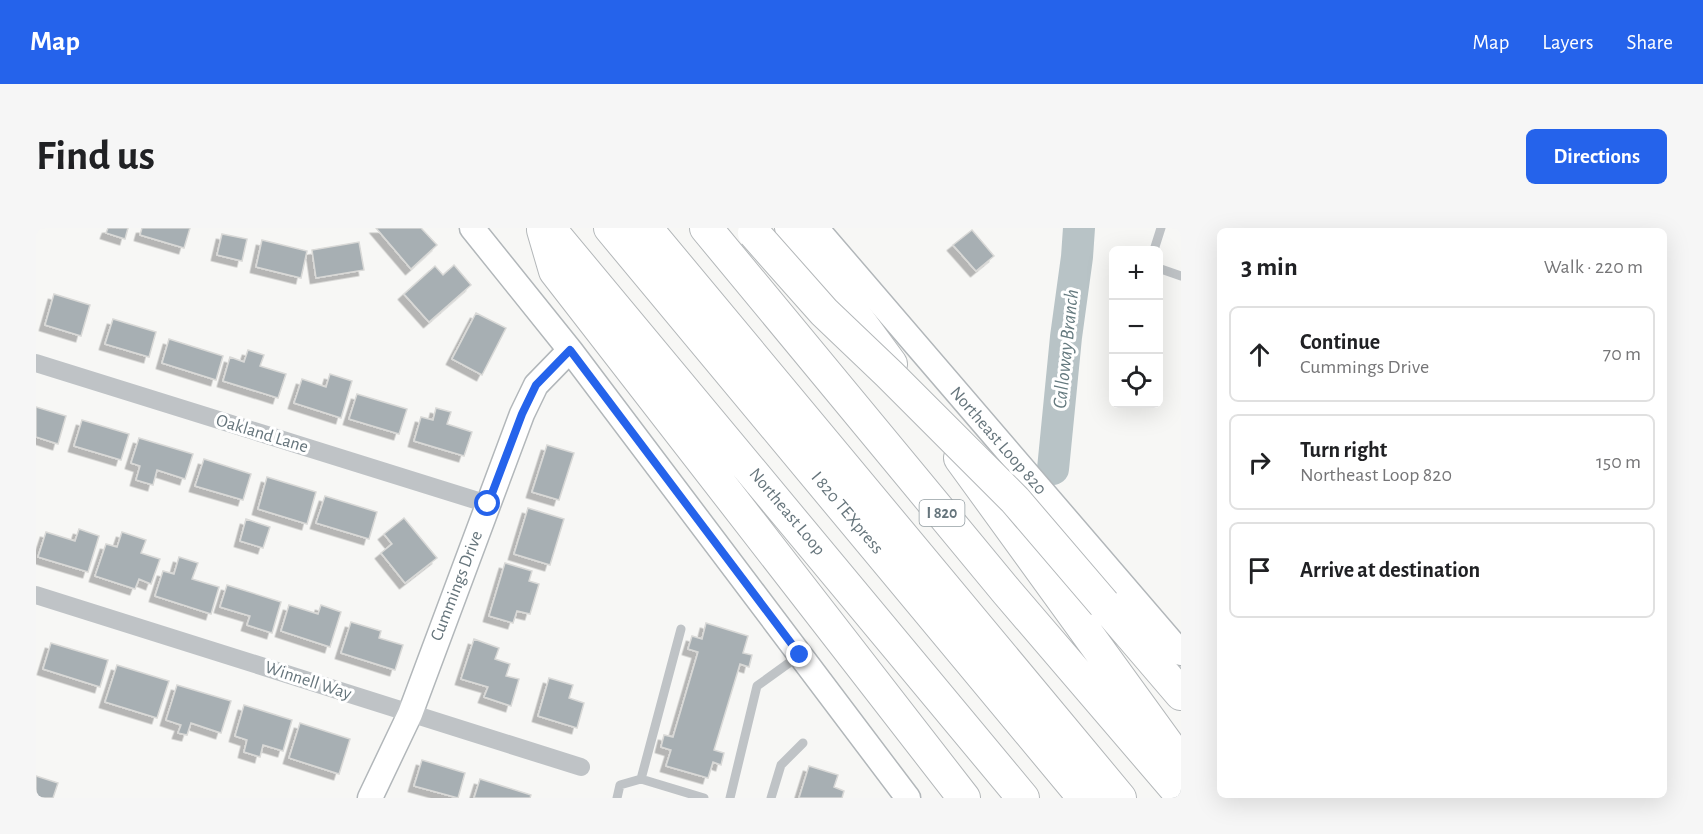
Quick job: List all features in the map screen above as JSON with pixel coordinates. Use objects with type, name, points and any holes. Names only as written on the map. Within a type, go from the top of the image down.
[{"type":"highway","points":[[543,228],[555,271],[964,798]]},
{"type":"highway","name":"Northeast Loop","points":[[549,228],[1023,798]]},
{"type":"highway","name":"I 820 TEXpress","points":[[610,228],[1084,798]]},
{"type":"highway","name":"I 820 TEXpress","points":[[646,228],[1120,798]]},
{"type":"highway","name":"I 820","points":[[706,228],[1007,592],[1181,795]]},
{"type":"highway","points":[[791,228],[1181,763]]},
{"type":"highway","points":[[752,230],[824,312],[890,374],[1015,500],[1181,694]]},
{"type":"main road","points":[[472,228],[570,350],[908,798]]},
{"type":"main road","name":"Northeast Loop 820","points":[[816,228],[1181,653]]},
{"type":"main road","name":"Cummings Drive","points":[[370,798],[410,714],[522,414],[536,385],[570,350]]},
{"type":"street","name":"Oakland Lane","points":[[36,363],[488,504]]},
{"type":"street","name":"Winnell Way","points":[[36,595],[581,767]]},
{"type":"lane","points":[[1155,246],[1161,228]]},
{"type":"lane","points":[[1163,270],[1181,276]]},
{"type":"lane","points":[[641,779],[681,629]]},
{"type":"lane","points":[[730,798],[758,686],[800,655]]},
{"type":"lane","points":[[771,798],[781,765],[803,743]]},
{"type":"lane","points":[[617,798],[620,785],[641,779],[704,798]]},
{"type":"building","points":[[108,228],[128,228],[125,239],[106,233]]},
{"type":"building","points":[[142,228],[190,228],[184,248],[140,235]]},
{"type":"building","points":[[376,228],[421,228],[437,245],[411,269]]},
{"type":"building","points":[[972,230],[994,256],[976,271],[953,245]]},
{"type":"building","points":[[222,234],[247,239],[242,261],[217,255]]},
{"type":"building","points":[[262,240],[307,251],[301,278],[256,267]]},
{"type":"building","points":[[359,242],[364,270],[316,278],[312,250]]},
{"type":"building","points":[[454,265],[471,285],[429,322],[404,294],[435,266],[443,275]]},
{"type":"building","points":[[54,294],[90,305],[81,336],[45,325]]},
{"type":"building","points":[[476,313],[506,328],[482,375],[452,359]]},
{"type":"building","points":[[113,319],[156,332],[149,357],[105,344]]},
{"type":"building","points":[[169,339],[223,356],[216,380],[162,363]]},
{"type":"building","points":[[248,350],[264,355],[260,366],[286,374],[278,398],[223,381],[230,357],[244,362]]},
{"type":"building","points":[[330,374],[352,381],[341,418],[294,403],[302,379],[326,387]]},
{"type":"building","points":[[357,394],[407,409],[399,434],[349,419]]},
{"type":"building","points":[[36,407],[66,416],[58,444],[36,437]]},
{"type":"building","points":[[436,408],[451,412],[447,424],[472,432],[464,456],[414,441],[421,417],[433,420]]},
{"type":"building","points":[[82,420],[129,434],[121,460],[74,446]]},
{"type":"building","points":[[139,438],[193,454],[185,479],[157,470],[153,485],[136,480],[140,466],[131,463]]},
{"type":"building","points":[[547,445],[574,453],[559,500],[532,492]]},
{"type":"building","points":[[204,459],[251,474],[243,500],[195,486]]},
{"type":"building","points":[[267,477],[316,492],[307,524],[258,509]]},
{"type":"building","points":[[325,496],[377,512],[369,539],[316,523]]},
{"type":"building","points":[[528,508],[564,519],[550,565],[514,554]]},
{"type":"building","points":[[404,518],[437,558],[405,583],[381,553],[392,544],[384,534]]},
{"type":"building","points":[[246,519],[270,527],[263,548],[240,541]]},
{"type":"building","points":[[79,529],[99,536],[88,572],[38,557],[46,532],[75,541]]},
{"type":"building","points":[[122,532],[146,540],[141,553],[160,559],[151,584],[139,579],[135,589],[95,576],[106,544],[117,547]]},
{"type":"building","points":[[179,557],[198,563],[192,579],[219,587],[211,614],[155,596],[163,571],[174,574]]},
{"type":"building","points":[[505,563],[532,571],[529,581],[539,584],[530,614],[517,611],[513,623],[489,616]]},
{"type":"building","points":[[227,585],[281,602],[272,633],[247,625],[250,616],[220,607]]},
{"type":"building","points":[[289,605],[318,614],[321,605],[341,612],[330,647],[281,631]]},
{"type":"building","points":[[351,622],[381,631],[379,638],[403,645],[395,670],[341,653]]},
{"type":"building","points":[[706,623],[748,636],[743,653],[752,655],[749,667],[740,664],[714,750],[724,753],[721,765],[713,762],[708,778],[666,766],[671,750],[661,747],[664,735],[673,737],[698,652],[688,649],[692,636],[702,639]]},
{"type":"building","points":[[474,639],[499,648],[495,659],[510,664],[506,676],[519,679],[511,706],[484,697],[488,687],[461,679]]},
{"type":"building","points":[[51,643],[108,660],[100,687],[43,669]]},
{"type":"building","points":[[117,665],[169,681],[157,718],[105,702]]},
{"type":"building","points":[[549,678],[573,685],[569,698],[584,703],[577,728],[538,716]]},
{"type":"building","points":[[177,685],[231,701],[221,733],[191,723],[187,735],[178,733],[181,725],[166,720]]},
{"type":"building","points":[[244,705],[292,720],[283,751],[263,745],[260,757],[244,752],[247,740],[235,736]]},
{"type":"building","points":[[300,723],[350,739],[339,774],[289,758]]},
{"type":"building","points":[[422,760],[465,773],[458,798],[414,786]]},
{"type":"building","points":[[809,766],[838,775],[834,787],[844,791],[842,798],[799,798]]},
{"type":"building","points":[[36,776],[58,783],[53,798],[36,798]]},
{"type":"building","points":[[480,779],[531,795],[530,798],[474,798]]},
{"type":"waterway","name":"Calloway Branch","points":[[1053,469],[1079,228]]},
{"type":"route","points":[[488,504],[522,414],[536,385],[570,350],[800,655]]}]
